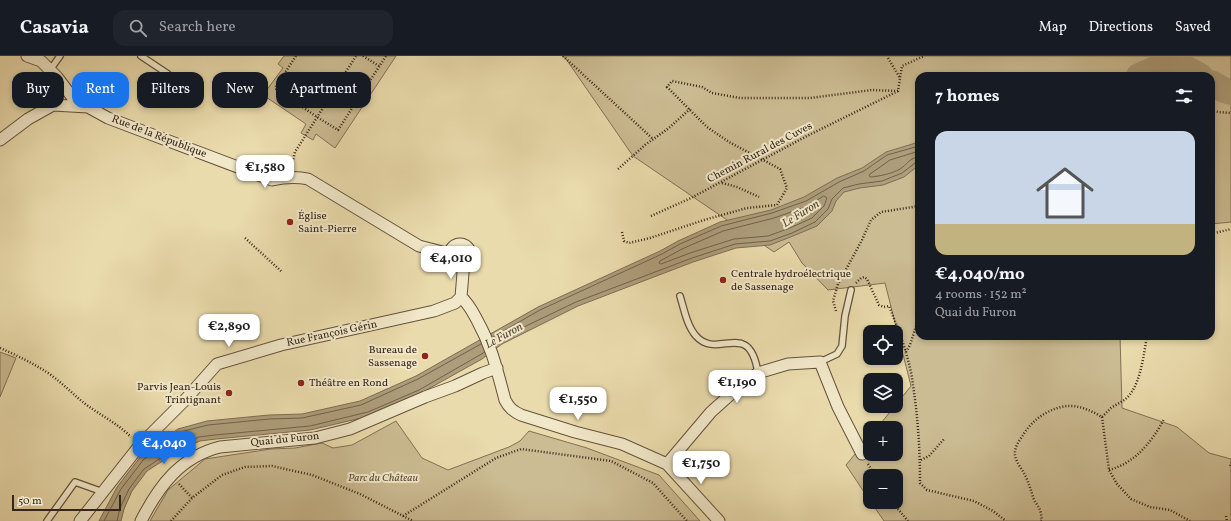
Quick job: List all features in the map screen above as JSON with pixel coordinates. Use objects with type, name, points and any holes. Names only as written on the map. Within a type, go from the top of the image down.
[{"type":"street","points":[[27,56],[41,61],[57,77],[72,97]]},
{"type":"street","name":"Rue de la République","points":[[0,140],[28,119],[52,105],[72,106]]},
{"type":"street","name":"Rue de la République","points":[[88,108],[108,118],[272,180],[291,176],[298,176],[308,179],[419,246],[450,254]]},
{"type":"street","points":[[459,244],[465,245],[469,249],[470,255],[467,260],[462,263],[454,262],[450,254],[454,246],[459,244]]},
{"type":"street","points":[[462,263],[463,273],[461,297],[468,303],[484,332],[493,353],[505,400],[513,412],[527,418],[622,444],[667,464],[719,521]]},
{"type":"street","name":"Rue François Gérin","points":[[80,521],[140,445],[185,400],[217,364],[281,345],[434,311],[455,303],[461,297]]},
{"type":"street","points":[[667,464],[711,412],[758,372],[788,364],[820,362],[838,407],[862,454]]},
{"type":"street","name":"Quai du Furon","points":[[141,521],[169,476],[188,461],[209,450],[315,438],[350,429],[497,368]]},
{"type":"lane","points":[[50,70],[60,56]]},
{"type":"lane","points":[[141,56],[165,72]]},
{"type":"lane","points":[[820,362],[837,354],[842,346],[844,316],[851,290]]},
{"type":"lane","points":[[680,296],[691,328],[696,337],[705,344],[741,343],[749,347],[755,356],[758,372]]},
{"type":"lane","points":[[47,521],[75,482],[103,492]]},
{"type":"path","points":[[296,56],[275,88],[338,130],[386,56]]},
{"type":"path","points":[[291,176],[291,167],[295,152],[356,56]]},
{"type":"path","points":[[364,56],[379,66]]},
{"type":"path","points":[[564,56],[653,139]]},
{"type":"path","points":[[622,232],[624,241],[629,243],[747,208],[777,205],[786,188],[780,169],[762,161],[707,127],[667,87],[672,81],[702,88],[712,93],[740,98],[810,98],[872,90],[898,91],[902,66],[924,56]]},
{"type":"path","points":[[888,58],[900,79]]},
{"type":"path","name":"Chemin Rural des Cuves","points":[[651,216],[722,183],[807,136],[898,91]]},
{"type":"path","points":[[618,170],[645,145],[669,128],[690,109]]},
{"type":"path","points":[[1215,111],[1231,113]]},
{"type":"path","points":[[722,183],[737,187],[759,197]]},
{"type":"path","points":[[844,316],[836,311],[833,301],[838,284],[871,220],[881,212],[915,207]]},
{"type":"path","points":[[1215,233],[1231,229]]},
{"type":"path","points":[[245,238],[282,272]]},
{"type":"path","points":[[851,290],[861,278],[867,279],[879,305],[884,307],[889,306],[892,313],[905,352],[913,384],[921,460],[920,483],[927,490],[974,501],[993,511],[1006,521]]},
{"type":"path","points":[[905,352],[910,345],[915,329]]},
{"type":"path","points":[[1102,417],[1132,393],[1140,370],[1146,340]]},
{"type":"path","points":[[0,348],[24,358],[51,375],[100,415],[119,425],[140,445]]},
{"type":"path","points":[[1041,521],[1039,508],[1033,499],[1026,476],[1015,457],[1015,451],[1022,436],[1034,420],[1056,408],[1068,406],[1077,407],[1087,409],[1102,417]]},
{"type":"path","points":[[1102,417],[1109,470],[1117,484],[1131,499],[1150,507],[1170,510],[1190,521]]},
{"type":"path","points":[[1109,470],[1120,467],[1132,460],[1151,440],[1164,419]]},
{"type":"path","points":[[921,460],[929,456],[945,438]]},
{"type":"path","points":[[403,516],[496,458],[521,449],[611,461],[653,483],[687,521]]},
{"type":"path","points":[[171,521],[192,498],[222,475],[245,467],[272,466],[312,474],[360,494],[413,521]]},
{"type":"path","points":[[179,484],[192,498]]},
{"type":"path","points":[[898,509],[908,521]]},
{"type":"path","points":[[1226,516],[1226,521]]},
{"type":"green space","points":[[284,56],[396,56],[371,94],[371,72],[280,72],[283,68],[278,64]]},
{"type":"green space","points":[[562,56],[1231,56],[1231,222],[1215,224],[1215,72],[915,72],[915,340],[1120,340],[1122,408],[1177,427],[1209,453],[1231,459],[1231,521],[884,521],[876,509],[903,509],[903,469],[863,469],[863,490],[846,465],[863,444],[863,461],[903,461],[903,421],[883,421],[889,413],[903,413],[903,396],[911,386],[903,354],[903,325],[896,325],[885,283],[828,290],[802,263],[789,242],[774,252],[633,156],[566,59]]},
{"type":"green space","points":[[276,77],[276,104],[268,98],[268,88]]},
{"type":"green space","points":[[282,108],[362,108],[335,148],[316,134],[313,140],[301,133],[306,124]]},
{"type":"green space","points":[[0,352],[16,358],[0,397]]},
{"type":"green space","name":"Parc du Château","points":[[396,421],[422,458],[448,470],[509,447],[520,441],[529,431],[587,448],[659,475],[700,521],[150,521],[168,490],[205,459],[271,449],[295,448],[322,443],[333,448],[352,445]]},
{"type":"water","points":[[915,143],[915,168],[904,177],[883,185],[844,192],[836,201],[832,211],[817,226],[770,245],[736,248],[693,262],[578,306],[502,344],[482,359],[421,393],[370,416],[310,430],[200,441],[175,453],[147,471],[132,491],[124,509],[121,521],[99,521],[117,487],[141,456],[178,429],[207,421],[269,415],[302,414],[360,401],[416,376],[538,307],[720,222],[771,210],[804,197],[837,178],[862,168],[886,152]]},
{"type":"waterway","name":"Le Furon","points":[[1148,72],[1165,65],[1176,63],[1193,72]]},
{"type":"waterway","name":"Le Furon","points":[[1215,85],[1231,92]]},
{"type":"place","name":"Église Saint-Pierre","points":[[290,222]]},
{"type":"place","name":"Centrale hydroélectrique de Sassenage","points":[[723,280]]},
{"type":"place","name":"Bureau de Sassenage","points":[[425,356]]},
{"type":"place","name":"Théâtre en Rond","points":[[301,383]]},
{"type":"place","name":"Parvis Jean-Louis Trintignant","points":[[229,393]]}]
